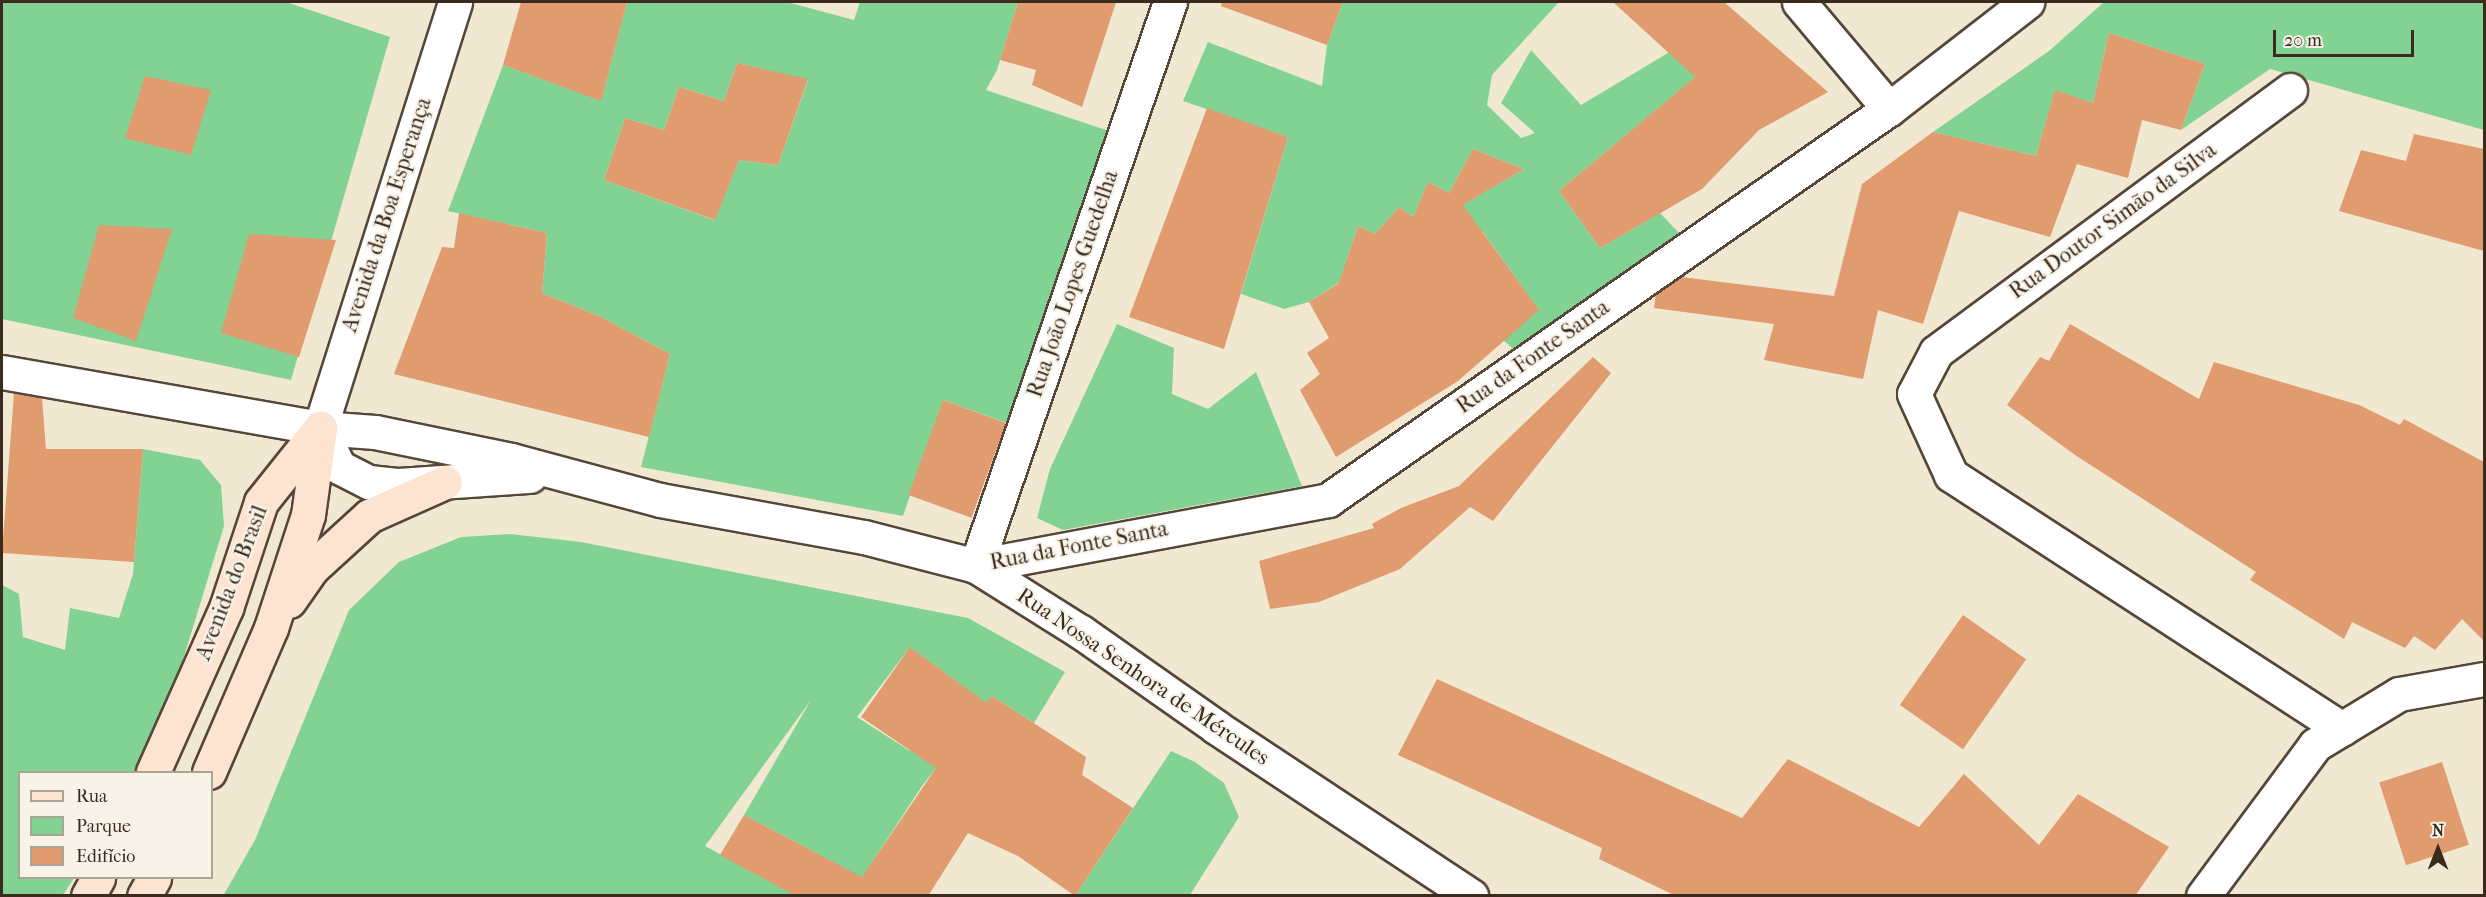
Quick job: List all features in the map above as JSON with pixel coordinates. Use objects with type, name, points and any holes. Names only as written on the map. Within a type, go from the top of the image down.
[{"type":"main road","name":"Avenida do Brasil","points":[[209,771],[271,628],[308,514],[320,428]]},
{"type":"main road","name":"Avenida do Brasil","points":[[153,771],[226,608],[261,502],[320,428]]},
{"type":"main road","name":"Avenida do Brasil","points":[[271,628],[311,570],[369,516],[445,482]]},
{"type":"main road","points":[[88,896],[97,879]]},
{"type":"main road","points":[[144,896],[153,879]]},
{"type":"street","name":"Avenida da Boa Esperança","points":[[320,428],[455,2]]},
{"type":"street","name":"Rua João Lopes Guedelha","points":[[976,566],[1170,2]]},
{"type":"street","points":[[1799,2],[1889,109]]},
{"type":"street","name":"Rua da Fonte Santa","points":[[976,566],[1328,500],[1889,109],[2027,2]]},
{"type":"street","name":"Rua Doutor Simão da Silva","points":[[2290,90],[1936,352],[1914,394],[1951,475],[2342,729]]},
{"type":"street","name":"Rua Nossa Senhora de Mércules","points":[[2,372],[320,428],[375,432],[577,478],[660,500],[864,537],[976,566],[1081,632],[1216,727],[1471,896]]},
{"type":"street","name":"Rua Nossa Senhora de Mércules","points":[[320,428],[339,467],[369,482],[397,485],[523,475],[577,478]]},
{"type":"street","points":[[2203,896],[2315,745],[2398,694],[2484,679]]},
{"type":"green space","points":[[2,2],[286,2],[390,37],[291,380],[2,319]]},
{"type":"green space","points":[[627,2],[787,2],[854,20],[860,2],[1018,2],[997,70],[986,90],[1109,131],[1010,424],[943,400],[903,516],[641,467],[670,354],[599,316],[542,293],[547,233],[448,211],[503,65],[601,100]],"holes":[[[737,63],[808,80],[778,165],[739,160],[714,220],[604,180],[625,118],[664,130],[679,87],[724,101]]]},
{"type":"green space","points":[[1343,2],[1559,2],[1492,75],[1487,105],[1521,138],[1535,133],[1501,103],[1531,50],[1581,105],[1678,47],[1699,74],[1559,191],[1600,248],[1660,213],[1683,237],[1519,354],[1502,339],[1538,309],[1483,232],[1447,214],[1524,169],[1473,149],[1449,193],[1428,182],[1413,217],[1399,207],[1375,234],[1358,226],[1347,259],[1372,261],[1309,302],[1284,309],[1241,294],[1288,137],[1183,101],[1208,42],[1322,86],[1327,45]]},
{"type":"green space","points":[[2104,2],[2484,2],[2484,130],[2270,69],[2181,130],[2205,64],[2109,33],[2093,103],[2055,91],[2036,156],[1933,132],[2049,51]]},
{"type":"green space","points":[[1117,324],[1174,348],[1172,394],[1208,409],[1256,372],[1302,486],[1063,530],[1037,518],[1050,469]]},
{"type":"green space","points":[[143,449],[200,460],[221,485],[224,526],[167,712],[135,771],[18,771],[18,879],[73,879],[63,895],[2,895],[2,585],[19,594],[23,637],[65,650],[70,608],[119,618],[133,574]]},
{"type":"green space","points":[[510,534],[581,542],[968,618],[1065,672],[1034,723],[992,696],[922,786],[854,890],[846,869],[744,815],[811,700],[705,846],[796,895],[223,896],[255,840],[349,610],[399,562],[461,537]],"holes":[[[910,647],[958,683],[910,751],[857,717]]]},
{"type":"green space","points":[[1171,751],[1195,762],[1224,783],[1239,817],[1190,895],[1075,896]]},
{"type":"building","points":[[521,2],[627,2],[601,101],[503,65]]},
{"type":"building","points":[[1018,2],[1116,2],[1082,107],[1032,85],[1036,70],[1000,60]]},
{"type":"building","points":[[1222,2],[1343,2],[1327,45],[1221,6]]},
{"type":"building","points":[[1613,2],[1724,2],[1828,92],[1759,130],[1702,189],[1600,248],[1559,191],[1695,77]]},
{"type":"building","points":[[2109,33],[2205,64],[2181,130],[2142,120],[2128,178],[2077,164],[2050,237],[1959,211],[1923,324],[1878,310],[1863,379],[1764,360],[1774,324],[1654,308],[1656,294],[1681,277],[1834,296],[1862,184],[1933,132],[2036,156],[2055,90],[2093,103]]},
{"type":"building","points":[[737,63],[808,79],[778,165],[739,160],[715,220],[604,180],[625,118],[664,130],[679,87],[724,101]]},
{"type":"building","points":[[145,76],[211,90],[191,155],[125,138]]},
{"type":"building","points":[[1207,108],[1288,137],[1224,349],[1129,317]]},
{"type":"building","points":[[2414,134],[2484,149],[2484,251],[2339,211],[2361,150],[2406,161]]},
{"type":"building","points":[[1473,149],[1524,169],[1463,205],[1539,310],[1458,381],[1336,457],[1300,390],[1320,374],[1307,353],[1329,338],[1309,302],[1339,283],[1358,226],[1375,234],[1399,207],[1413,217],[1428,182],[1449,193]]},
{"type":"building","points":[[459,213],[547,233],[542,293],[599,316],[670,354],[649,437],[394,374],[442,247],[454,248]]},
{"type":"building","points":[[99,225],[172,229],[136,341],[73,318]]},
{"type":"building","points":[[249,234],[336,240],[299,357],[221,333]]},
{"type":"building","points":[[2070,324],[2199,399],[2214,362],[2359,405],[2400,425],[2404,419],[2484,462],[2484,641],[2462,619],[2435,650],[2414,636],[2405,648],[2352,622],[2344,639],[2250,580],[2256,572],[2075,455],[2007,405],[2040,357],[2049,361]]},
{"type":"building","points":[[1593,357],[1611,373],[1493,521],[1470,507],[1400,569],[1319,602],[1270,609],[1259,561],[1374,528],[1372,524],[1401,508],[1459,486]]},
{"type":"building","points":[[14,393],[42,398],[46,449],[143,449],[134,562],[2,553]]},
{"type":"building","points":[[943,400],[1006,423],[971,518],[908,495]]},
{"type":"building","points":[[1963,615],[2026,659],[1963,749],[1900,705]]},
{"type":"building","points":[[910,647],[986,703],[992,696],[1086,757],[1082,775],[1133,808],[1075,896],[1018,856],[968,833],[928,896],[796,896],[720,855],[744,815],[862,877],[936,768],[861,717]]},
{"type":"building","points":[[1437,679],[1742,818],[1788,759],[1919,827],[1964,774],[2039,845],[2078,794],[2169,847],[2135,896],[1676,896],[1599,859],[1602,848],[1398,755]]},
{"type":"building","points":[[2442,762],[2469,845],[2406,865],[2379,782]]}]
